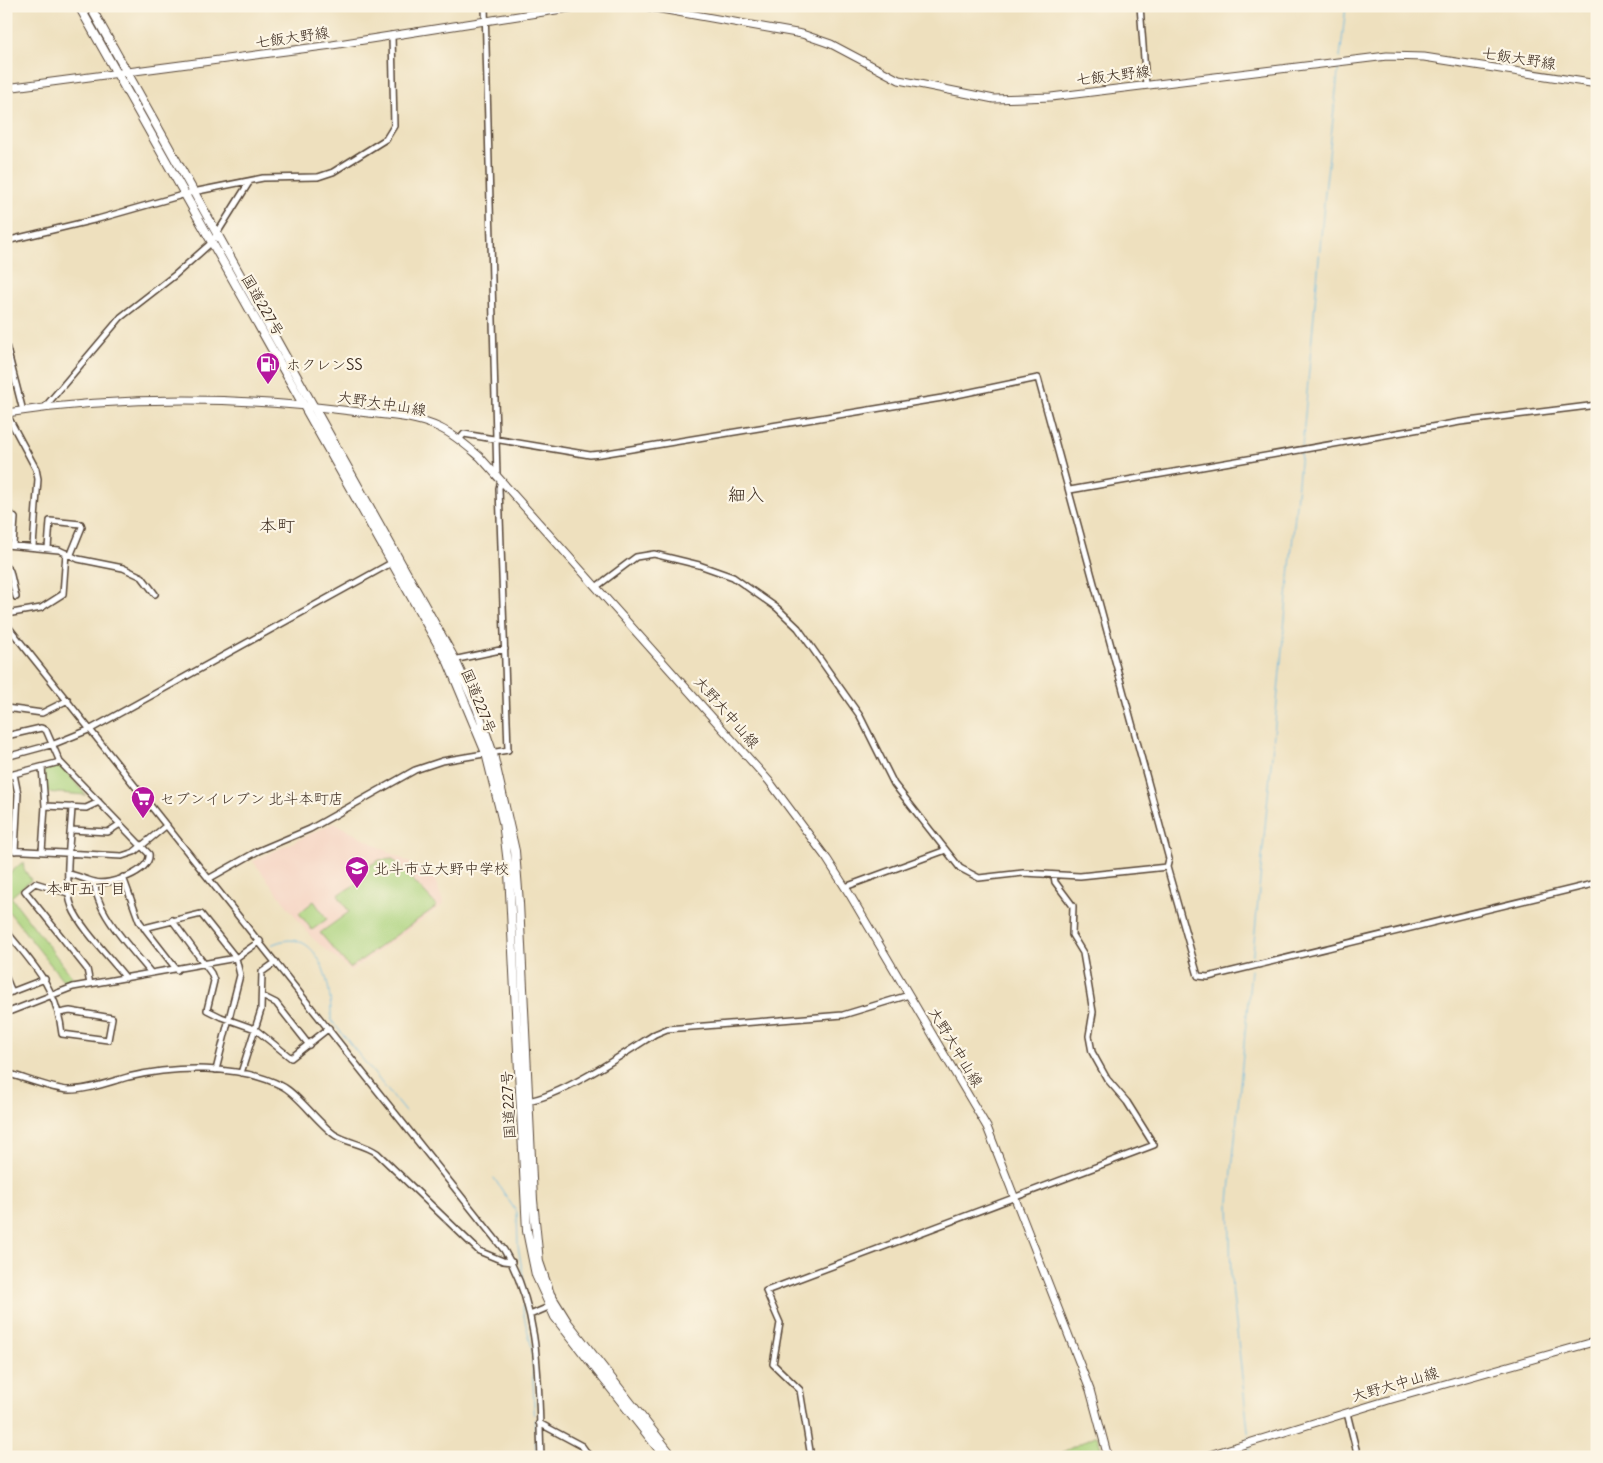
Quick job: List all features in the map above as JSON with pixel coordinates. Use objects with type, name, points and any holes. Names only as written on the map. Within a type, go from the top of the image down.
[{"type":"highway","name":"国道227号","points":[[79,6],[122,73]]},
{"type":"highway","name":"国道227号","points":[[90,6],[122,73],[189,194],[217,236],[313,406],[477,708],[515,851],[519,903],[525,1101],[539,1262],[560,1324],[666,1457]]},
{"type":"highway","name":"国道227号","points":[[189,194],[211,243],[396,560]]},
{"type":"highway","name":"国道227号","points":[[553,1305],[673,1457]]},
{"type":"main road","name":"七飯大野線","points":[[6,88],[392,36],[582,6]]},
{"type":"main road","name":"七飯大野線","points":[[644,6],[802,34],[831,44],[900,80],[994,99],[1026,100],[1340,60],[1387,56],[1424,57],[1597,84]]},
{"type":"main road","name":"大野大中山線","points":[[6,413],[103,401],[165,398],[216,399],[304,405],[419,421],[440,428],[459,440],[499,479],[769,781],[827,859],[910,995],[987,1127],[1090,1390],[1108,1457]]},
{"type":"main road","name":"大野大中山線","points":[[1203,1457],[1347,1413],[1597,1341]]},
{"type":"street","points":[[210,878],[258,850],[316,826],[415,770],[442,761],[508,750],[506,649],[491,293],[484,6]]},
{"type":"street","points":[[1140,6],[1146,84]]},
{"type":"street","points":[[6,241],[98,219],[189,194],[263,178],[324,176],[386,139],[394,126],[392,36]]},
{"type":"street","points":[[44,408],[120,317],[175,275],[211,243],[250,181]]},
{"type":"street","points":[[6,345],[23,411]]},
{"type":"street","points":[[459,440],[464,434],[590,455],[600,454],[942,398],[1038,378],[1169,859],[1167,867],[1198,976],[1208,977],[1251,967],[1597,883]]},
{"type":"street","points":[[1070,490],[1460,422],[1597,404]]},
{"type":"street","points":[[6,413],[36,469],[38,479],[34,546]]},
{"type":"street","points":[[6,514],[10,513],[15,518],[13,545]]},
{"type":"street","points":[[6,614],[41,608],[63,594],[68,553],[82,527],[81,524],[50,521],[48,548]]},
{"type":"street","points":[[6,544],[48,548],[68,553],[78,559],[135,572],[147,581],[155,594]]},
{"type":"street","points":[[596,587],[636,557],[654,554],[720,572],[741,582],[777,608],[798,628],[860,716],[894,784],[960,868],[979,878],[1018,874],[1080,876],[1167,867]]},
{"type":"street","points":[[6,757],[54,744],[91,729],[396,560]]},
{"type":"street","points":[[6,567],[10,571],[16,597]]},
{"type":"street","points":[[6,624],[498,1240],[512,1262],[536,1338],[541,1457]]},
{"type":"street","points":[[452,661],[506,649]]},
{"type":"street","points":[[6,708],[42,713],[68,700]]},
{"type":"street","points":[[6,736],[41,728],[46,730],[54,744],[60,762],[149,854],[150,859],[146,866],[134,875],[96,882],[69,874]]},
{"type":"street","points":[[6,776],[60,762]]},
{"type":"street","points":[[42,767],[45,806],[42,852]]},
{"type":"street","points":[[14,774],[18,794],[15,851]]},
{"type":"street","points":[[45,806],[86,808],[99,802]]},
{"type":"street","points":[[72,807],[68,893],[76,916],[126,978]]},
{"type":"street","points":[[71,830],[108,832],[120,824]]},
{"type":"street","points":[[6,850],[116,857],[128,855],[167,825]]},
{"type":"street","points":[[845,888],[946,850]]},
{"type":"street","points":[[810,1457],[800,1390],[773,1364],[780,1323],[766,1291],[1154,1144],[1127,1102],[1108,1079],[1092,1052],[1089,1036],[1093,1012],[1082,953],[1072,935],[1073,906],[1055,882],[1054,876]]},
{"type":"street","points":[[123,877],[139,921],[177,970]]},
{"type":"street","points":[[96,882],[95,888],[106,915],[151,973]]},
{"type":"street","points":[[68,893],[35,883],[25,891],[87,969],[90,984]]},
{"type":"street","points":[[144,928],[201,914],[236,958],[240,975],[216,1070]]},
{"type":"street","points":[[172,920],[207,964],[214,980],[207,1010],[255,1028],[291,1058],[329,1028]]},
{"type":"street","points":[[8,934],[45,979],[59,1013],[62,1034],[108,1040],[112,1018],[70,1011],[59,1013]]},
{"type":"street","points":[[6,1013],[73,986],[177,970],[236,958],[260,941]]},
{"type":"street","points":[[240,1073],[261,1010],[262,972],[276,962]]},
{"type":"street","points":[[6,978],[9,993],[45,979]]},
{"type":"street","points":[[525,1101],[535,1100],[578,1080],[660,1031],[843,1015],[910,995]]},
{"type":"street","points":[[262,996],[276,1002],[309,1045]]},
{"type":"street","points":[[6,1073],[68,1090],[176,1070],[216,1070],[240,1073],[283,1086],[333,1133],[377,1152],[478,1250],[503,1262],[512,1262]]},
{"type":"street","points":[[530,1316],[553,1305]]},
{"type":"street","points":[[1347,1413],[1358,1457]]},
{"type":"street","points":[[539,1423],[582,1446],[590,1457]]},
{"type":"shaded area","name":"北斗市立大野中学校","points":[[334,823],[433,875],[444,904],[351,971],[311,937],[253,861]]},
{"type":"green space","points":[[57,766],[62,767],[86,795],[46,792],[44,770]]},
{"type":"green space","points":[[393,859],[437,906],[350,968],[320,933],[349,912],[338,895],[361,881],[362,870],[379,860]]},
{"type":"green space","points":[[23,862],[24,869],[31,880],[11,897],[76,982],[66,984],[6,908],[6,883],[10,873]]},
{"type":"green space","points":[[314,901],[327,919],[312,930],[299,913]]},
{"type":"green space","points":[[1097,1435],[1104,1457],[1064,1457],[1063,1452]]},
{"type":"waterway","points":[[1340,58],[1346,6]]},
{"type":"waterway","points":[[1302,448],[1325,192],[1339,64]]},
{"type":"waterway","points":[[1252,963],[1301,452]]},
{"type":"waterway","points":[[271,945],[287,940],[301,942],[311,949],[319,960],[325,974],[331,1005],[331,1020],[405,1112]]},
{"type":"waterway","points":[[1249,1439],[1231,1278],[1229,1202],[1251,970]]},
{"type":"waterway","points":[[494,1178],[517,1213],[518,1246],[526,1294]]},
{"type":"waterway","points":[[523,1305],[523,1313],[532,1350],[536,1457]]},
{"type":"waterway","points":[[1249,1445],[1251,1457]]},
{"type":"place","name":"ホクレンSS","points":[[268,385]]},
{"type":"place","name":"セブンイレブン 北斗本町店","points":[[143,819]]},
{"type":"place","name":"北斗市立大野中学校","points":[[357,889]]},
{"type":"district","name":"細入","points":[[746,494]]},
{"type":"district","name":"本町","points":[[277,525]]},
{"type":"district","name":"本町五丁目","points":[[86,888]]}]
